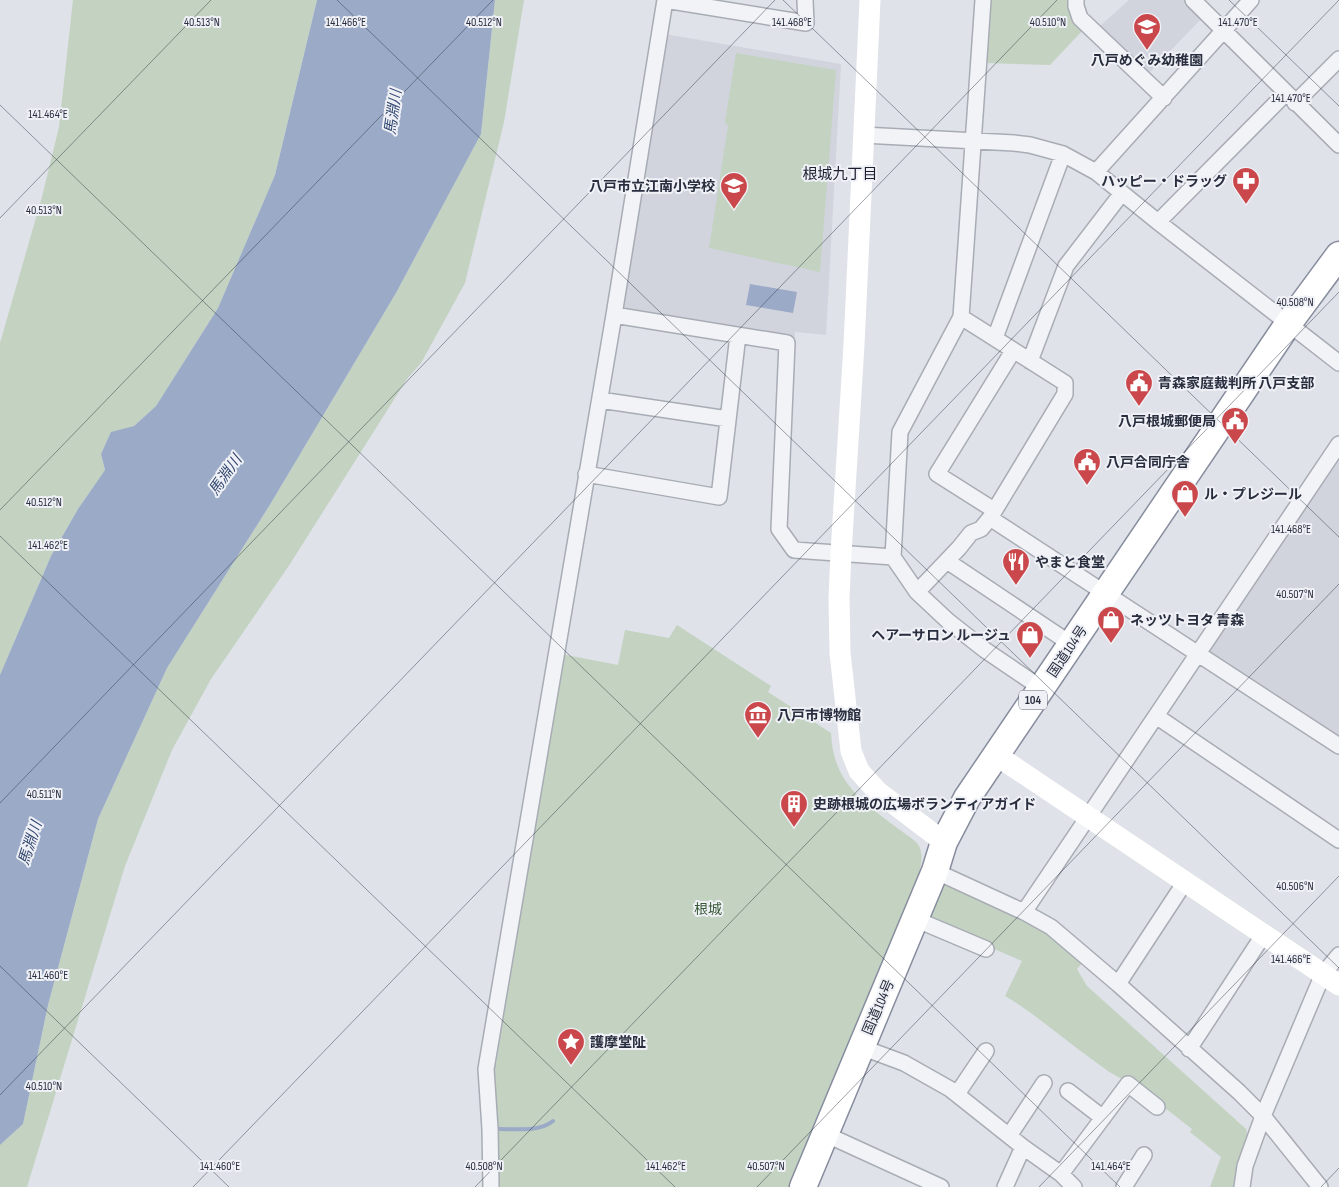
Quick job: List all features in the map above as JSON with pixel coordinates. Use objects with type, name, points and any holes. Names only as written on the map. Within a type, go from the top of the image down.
[{"type":"highway","name":"国道104号","points":[[803,1187],[935,871],[944,842],[967,798],[1288,324],[1339,255]]},
{"type":"street","points":[[491,1187],[486,1070],[600,400],[665,0],[806,23],[806,0]]},
{"type":"street","points":[[870,0],[854,345],[840,553],[840,653],[852,751],[859,771],[877,791],[944,842]]},
{"type":"street","points":[[983,0],[961,317],[900,432],[893,557],[918,592],[948,621],[1041,688]]},
{"type":"street","points":[[1076,0],[1080,18],[1164,98]]},
{"type":"street","points":[[1193,0],[1339,145]]},
{"type":"street","points":[[1096,172],[1251,0]]},
{"type":"street","points":[[1158,222],[1290,98],[1339,59]]},
{"type":"street","points":[[863,135],[974,140],[1030,145],[1062,154],[1096,172],[1339,363]]},
{"type":"street","points":[[995,338],[1062,154]]},
{"type":"street","points":[[1030,360],[1066,266],[1122,194]]},
{"type":"street","points":[[614,315],[787,343],[779,529],[794,550],[893,557]]},
{"type":"street","points":[[918,592],[971,533],[981,529],[1065,394],[1065,383],[961,317]]},
{"type":"street","points":[[586,474],[719,496],[738,335]]},
{"type":"street","points":[[1013,350],[936,474],[1105,594],[1339,746]]},
{"type":"street","points":[[600,400],[728,420]]},
{"type":"street","points":[[1024,912],[1339,444]]},
{"type":"street","points":[[947,561],[1071,644]]},
{"type":"street","points":[[1156,716],[1339,840]]},
{"type":"street","points":[[996,755],[1331,980]]},
{"type":"street","points":[[935,871],[1024,912],[1051,927],[1239,1092],[1263,1116],[1320,1187]]},
{"type":"street","points":[[1118,984],[1185,882]]},
{"type":"street","points":[[915,919],[986,949]]},
{"type":"street","points":[[1189,1049],[1264,934]]},
{"type":"street","points":[[1242,1187],[1245,1166],[1263,1116],[1331,980],[1339,956]]},
{"type":"street","points":[[861,1047],[904,1063],[933,1078],[957,1094],[1023,1147],[1061,1174],[1074,1187]]},
{"type":"street","points":[[957,1094],[986,1051]]},
{"type":"street","points":[[1009,1136],[1044,1083]]},
{"type":"street","points":[[1061,1174],[1128,1084],[1157,1107]]},
{"type":"street","points":[[1068,1091],[1103,1118]]},
{"type":"street","points":[[825,1134],[941,1187]]},
{"type":"street","points":[[1005,1187],[1023,1147]]},
{"type":"street","points":[[1124,1187],[1144,1155]]},
{"type":"shaded area","name":"八戸めぐみ幼稚園","points":[[1129,0],[1184,0],[1202,18],[1148,74],[1099,27]]},
{"type":"shaded area","name":"八戸市立江南小学校","points":[[665,34],[841,64],[826,335],[795,332],[795,338],[627,312],[620,307]]},
{"type":"shaded area","points":[[1339,444],[1339,746],[1198,654]]},
{"type":"green space","points":[[73,0],[317,0],[275,175],[218,308],[156,406],[134,426],[111,433],[101,454],[105,470],[78,509],[51,556],[0,675],[0,343],[42,197],[59,127]]},
{"type":"green space","points":[[495,0],[524,0],[504,122],[465,283],[421,363],[407,379],[290,564],[211,679],[172,750],[125,866],[27,1187],[0,1187],[0,1145],[23,1124],[48,1005],[98,819],[167,668],[271,503],[396,293],[481,134]]},
{"type":"green space","points":[[989,0],[1070,0],[1069,14],[1084,29],[1050,65],[985,63]]},
{"type":"green space","points":[[736,53],[836,70],[820,272],[709,248],[728,126],[725,122]]},
{"type":"green space","name":"根城","points":[[677,625],[771,686],[768,692],[831,733],[833,750],[843,777],[871,808],[917,843],[922,859],[920,869],[926,872],[793,1187],[494,1187],[490,1078],[496,1064],[561,654],[618,665],[625,630],[669,638]]},
{"type":"green space","points":[[946,882],[1047,931],[1084,961],[1077,969],[1087,986],[1246,1129],[1248,1137],[1240,1160],[1234,1187],[1210,1187],[1221,1157],[1190,1132],[1192,1129],[1133,1083],[1107,1070],[1005,996],[1022,961],[927,920],[941,884]]},
{"type":"water","name":"馬淵川","points":[[317,0],[495,0],[481,134],[396,293],[271,503],[167,668],[98,819],[48,1005],[23,1124],[0,1145],[0,675],[51,556],[78,509],[105,470],[101,454],[111,432],[134,426],[156,406],[218,308],[275,175]]},
{"type":"water","points":[[750,284],[797,292],[793,313],[746,305]]},
{"type":"waterway","points":[[499,1129],[541,1127],[553,1121]]},
{"type":"place","name":"八戸めぐみ幼稚園","points":[[1147,51]]},
{"type":"place","name":"ハッピー・ドラッグ","points":[[1246,205]]},
{"type":"place","name":"八戸市立江南小学校","points":[[734,210]]},
{"type":"place","name":"青森家庭裁判所 八戸支部","points":[[1139,407]]},
{"type":"place","name":"八戸根城郵便局","points":[[1235,445]]},
{"type":"place","name":"八戸合同庁舎","points":[[1087,486]]},
{"type":"place","name":"ル・プレジール","points":[[1185,518]]},
{"type":"place","name":"やまと食堂","points":[[1016,586]]},
{"type":"place","name":"ネッツトヨタ 青森","points":[[1111,644]]},
{"type":"place","name":"ヘアーサロン ルージュ","points":[[1030,659]]},
{"type":"place","name":"八戸市博物館","points":[[758,739]]},
{"type":"place","name":"史跡根城の広場ボランティアガイド","points":[[794,828]]},
{"type":"place","name":"護摩堂阯","points":[[571,1066]]},
{"type":"district","name":"根城九丁目","points":[[840,174]]}]
